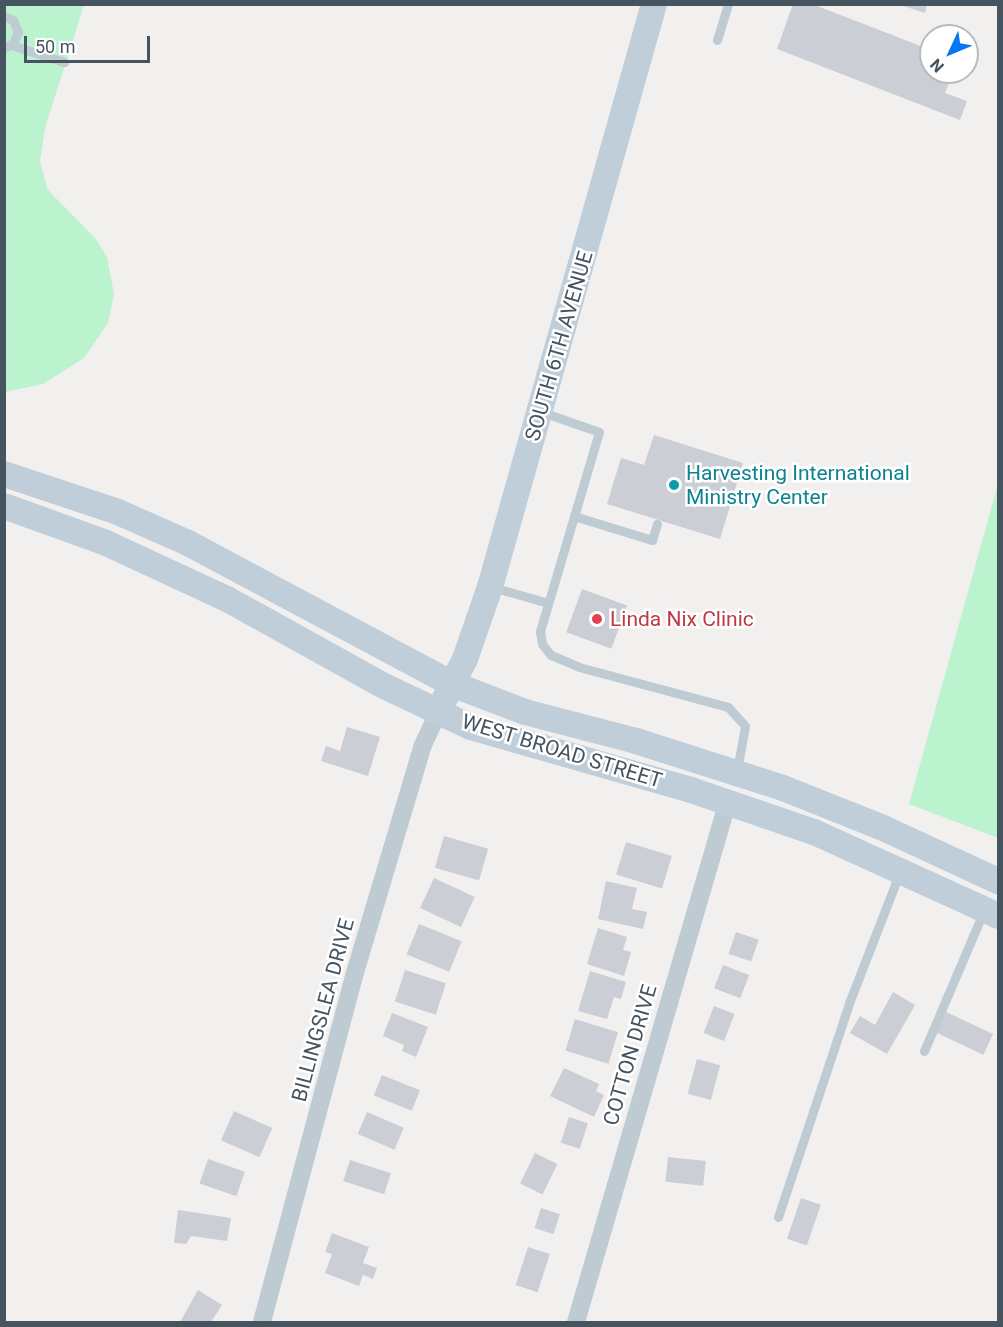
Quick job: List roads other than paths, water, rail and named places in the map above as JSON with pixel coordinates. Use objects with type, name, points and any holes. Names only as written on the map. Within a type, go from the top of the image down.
[{"type":"main road","name":"SOUTH 6TH AVENUE","points":[[438,712],[465,659],[490,587],[654,4]]},
{"type":"main road","name":"WEST BROAD STREET","points":[[4,474],[107,508],[188,543],[452,684],[525,712],[737,771],[881,827],[999,881]]},
{"type":"main road","name":"WEST BROAD STREET","points":[[4,506],[104,542],[227,599],[438,712],[506,739],[728,801],[902,869],[992,913]]},
{"type":"main road","points":[[728,801],[737,771]]},
{"type":"street","name":"BILLINGSLEA DRIVE","points":[[262,1323],[354,976],[423,746],[438,712]]},
{"type":"street","name":"COTTON DRIVE","points":[[576,1323],[728,801]]},
{"type":"lane","points":[[717,40],[728,4]]},
{"type":"lane","points":[[4,16],[13,21],[18,32],[8,46],[64,62]]},
{"type":"lane","points":[[541,412],[599,432],[540,631],[551,655],[601,674],[721,704],[735,712],[746,735],[737,771]]},
{"type":"lane","points":[[574,516],[652,540],[657,525]]},
{"type":"lane","points":[[490,587],[548,603]]},
{"type":"lane","points":[[778,1217],[849,1003],[902,869]]},
{"type":"lane","points":[[924,1051],[992,913]]},
{"type":"place","name":"Harvesting International Ministry Center","points":[[674,485]]},
{"type":"place","name":"Linda Nix Clinic","points":[[597,619]]}]
